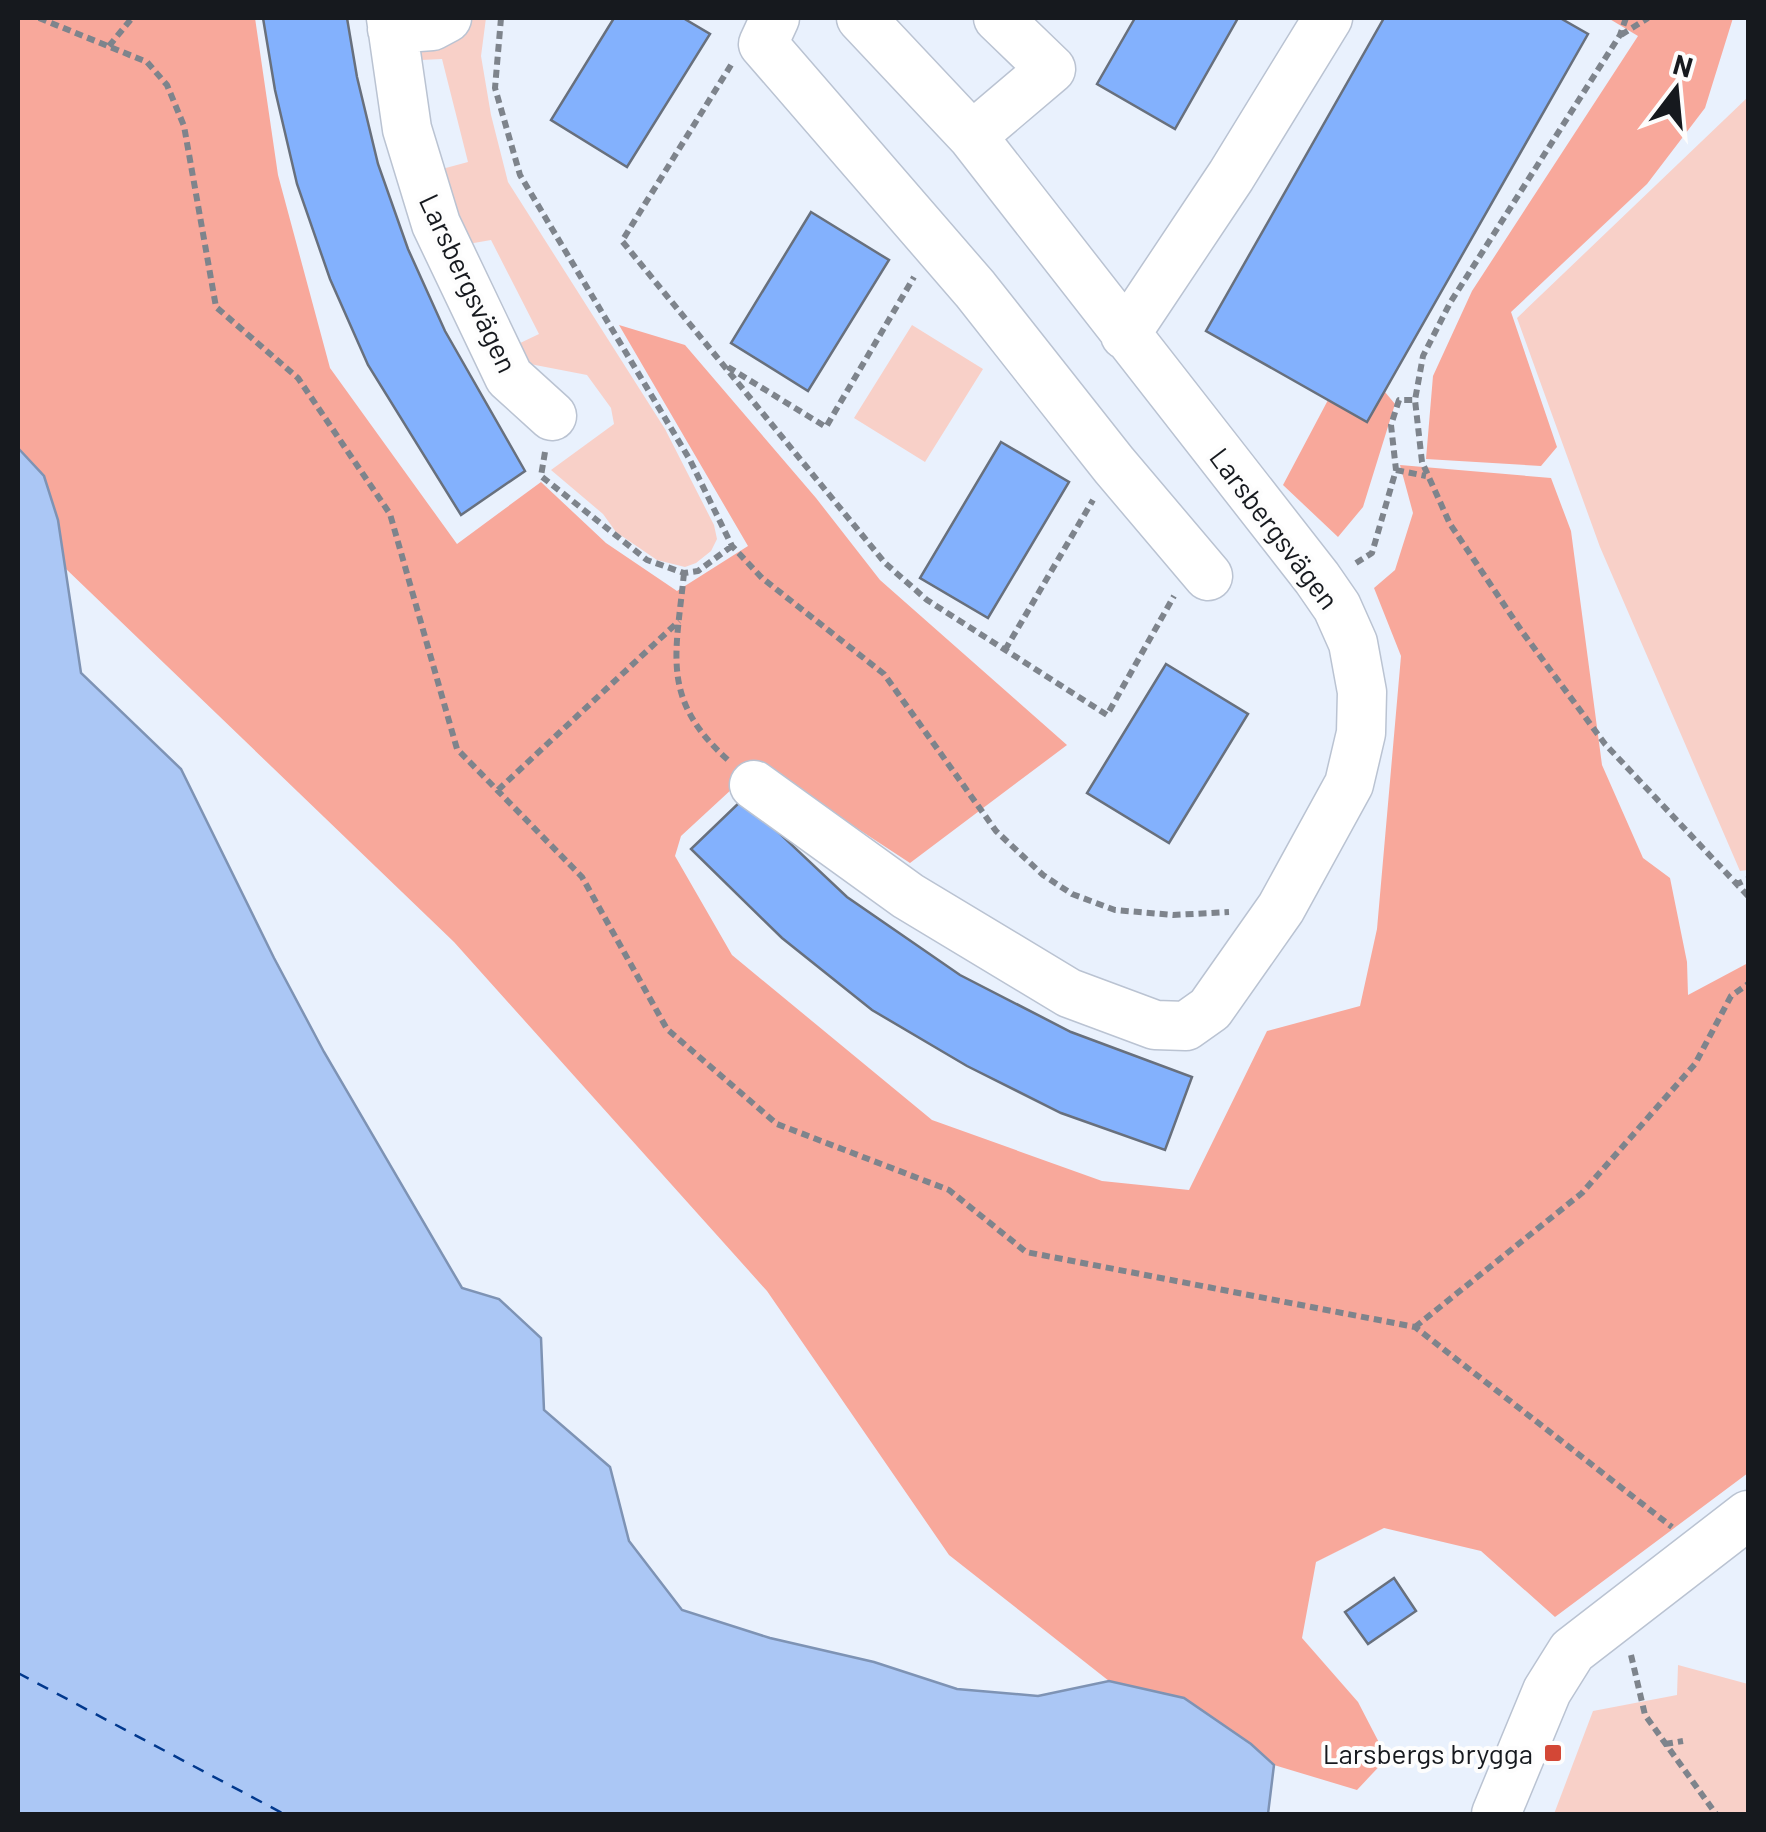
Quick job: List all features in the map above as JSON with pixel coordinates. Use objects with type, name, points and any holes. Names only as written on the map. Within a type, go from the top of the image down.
[{"type":"street","points":[[391,23],[432,26],[448,18]]},
{"type":"street","name":"Larsbergsvägen","points":[[754,784],[908,896],[1069,994],[1155,1025],[1186,1026],[1210,1010],[1280,908],[1349,784],[1361,734],[1362,692],[1352,643],[1337,607],[1318,578],[972,136],[861,18]]},
{"type":"street","points":[[972,136],[1051,70],[998,18]]},
{"type":"street","points":[[1124,334],[1231,176],[1328,18]]},
{"type":"street","name":"Larsbergsvägen","points":[[391,23],[407,130],[436,224],[509,377],[552,416]]},
{"type":"street","points":[[772,25],[764,44],[934,242],[1201,567]]},
{"type":"street","points":[[1496,1814],[1547,1691],[1572,1651],[1748,1515]]},
{"type":"path","points":[[39,18],[147,62],[166,85],[184,126],[216,306],[298,378],[390,514],[457,749],[582,878],[667,1029],[777,1124],[949,1190],[1026,1252],[1415,1328],[1701,1549]]},
{"type":"path","points":[[109,46],[132,18]]},
{"type":"path","points":[[502,18],[495,88],[520,175],[690,460],[732,546],[762,578],[884,674],[996,831],[1043,875],[1072,894],[1115,910],[1173,916],[1280,908]]},
{"type":"path","points":[[1626,18],[1620,36],[1450,303],[1424,356],[1415,400],[1426,476],[1450,524],[1512,617],[1605,744],[1748,896]]},
{"type":"path","points":[[1620,36],[1648,18]]},
{"type":"path","points":[[772,25],[751,32],[622,241],[904,583],[1107,714],[1201,567]]},
{"type":"path","points":[[723,364],[826,426],[934,242]]},
{"type":"path","points":[[1318,578],[1372,553],[1396,470],[1390,426],[1400,400],[1415,400]]},
{"type":"path","points":[[552,416],[541,476],[646,560],[684,573],[698,571],[732,546]]},
{"type":"path","points":[[1005,650],[1114,465]]},
{"type":"path","points":[[1396,470],[1426,476]]},
{"type":"path","points":[[684,573],[677,688],[691,721],[754,784]]},
{"type":"path","points":[[498,790],[679,621]]},
{"type":"path","points":[[1736,884],[1748,879]]},
{"type":"path","points":[[1415,1328],[1582,1193],[1695,1064],[1730,996],[1748,984]]},
{"type":"path","points":[[1624,1610],[1633,1671],[1645,1715],[1716,1814]]},
{"type":"path","points":[[1664,1744],[1683,1741]]},
{"type":"shaded area","points":[[18,18],[255,18],[278,175],[330,368],[457,544],[541,482],[606,543],[677,591],[748,546],[619,325],[685,345],[816,498],[880,580],[1067,745],[910,863],[759,764],[681,836],[675,856],[732,955],[932,1120],[1102,1181],[1189,1190],[1267,1031],[1360,1006],[1377,929],[1401,656],[1374,588],[1395,570],[1413,513],[1400,465],[1551,478],[1571,531],[1602,765],[1643,858],[1670,878],[1687,962],[1688,995],[1748,963],[1748,1473],[1555,1617],[1481,1551],[1384,1528],[1316,1562],[1302,1638],[1358,1702],[1387,1758],[1357,1790],[1274,1765],[1251,1744],[1184,1698],[1109,1681],[949,1555],[767,1291],[454,942],[64,567],[58,520],[44,476],[18,448]]},
{"type":"shaded area","points":[[463,18],[486,18],[481,56],[508,182],[665,429],[714,525],[717,539],[711,551],[696,563],[685,567],[657,560],[616,532],[603,514],[551,470],[614,424],[611,408],[587,375],[530,364],[514,346],[539,334],[491,240],[468,244],[442,169],[468,162],[442,59],[421,60],[416,49]]},
{"type":"shaded area","points":[[1608,18],[1733,18],[1705,108],[1647,184],[1511,312],[1557,447],[1541,466],[1426,459],[1433,376],[1472,291],[1638,36]]},
{"type":"shaded area","points":[[1748,97],[1748,870],[1740,871],[1600,547],[1517,318]]},
{"type":"shaded area","points":[[912,325],[983,369],[925,462],[854,418]]},
{"type":"shaded area","points":[[1385,392],[1395,404],[1363,507],[1338,537],[1283,485],[1328,400],[1367,422]]},
{"type":"shaded area","points":[[1678,1665],[1748,1684],[1748,1814],[1554,1814],[1593,1711],[1677,1695]]},
{"type":"water","points":[[18,448],[44,476],[58,520],[81,673],[181,769],[324,1052],[462,1288],[499,1299],[541,1338],[544,1410],[610,1467],[629,1541],[682,1610],[770,1638],[874,1662],[957,1689],[1038,1696],[1109,1681],[1184,1698],[1251,1744],[1274,1765],[1268,1814],[18,1814]]},
{"type":"building","points":[[263,18],[347,18],[378,164],[408,249],[445,331],[525,471],[461,515],[368,365],[330,279],[297,184]]},
{"type":"building","points":[[614,18],[683,18],[710,34],[627,167],[551,120]]},
{"type":"building","points":[[1135,18],[1238,18],[1175,129],[1097,84]]},
{"type":"building","points":[[1384,18],[1560,18],[1588,34],[1367,422],[1206,331]]},
{"type":"building","points":[[811,212],[889,260],[808,391],[731,343]]},
{"type":"building","points":[[1001,442],[1069,482],[988,618],[920,578]]},
{"type":"building","points":[[1166,664],[1248,714],[1169,843],[1087,793]]},
{"type":"building","points":[[743,799],[847,897],[960,975],[1071,1032],[1192,1077],[1165,1150],[1061,1113],[967,1066],[872,1010],[782,938],[691,849]]},
{"type":"building","points":[[1394,1578],[1416,1611],[1368,1644],[1345,1612]]},
{"type":"ferry route","points":[[18,1673],[284,1814]]},
{"type":"place","name":"Larsbergs brygga","points":[[1553,1753]]}]
